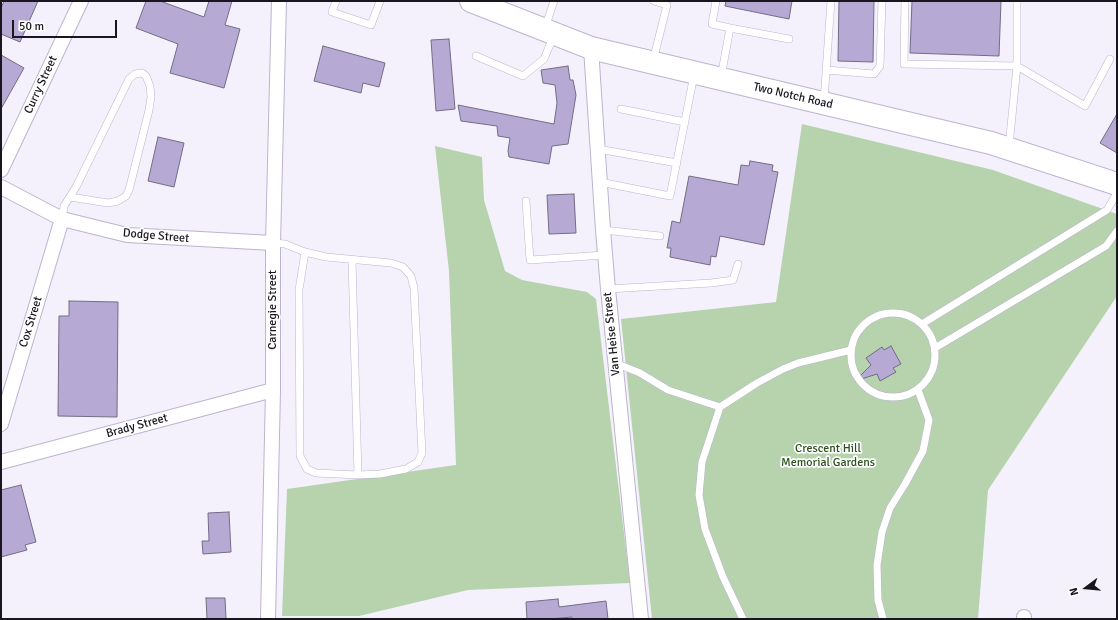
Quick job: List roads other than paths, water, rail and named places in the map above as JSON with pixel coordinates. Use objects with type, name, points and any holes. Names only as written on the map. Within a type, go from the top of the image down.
[{"type":"main road","name":"Two Notch Road","points":[[471,1],[591,48],[991,143],[1117,184]]},
{"type":"street","name":"Curry Street","points":[[1,170],[81,1]]},
{"type":"street","name":"Carnegie Street","points":[[268,619],[273,243],[279,1]]},
{"type":"street","name":"Van Heise Street","points":[[591,48],[608,289],[642,619]]},
{"type":"street","name":"Dodge Street","points":[[1,187],[62,219],[127,235],[273,243]]},
{"type":"street","name":"Cox Street","points":[[1,424],[62,219]]},
{"type":"street","name":"Brady Street","points":[[1,462],[272,390]]},
{"type":"lane","points":[[336,1],[332,12],[371,25],[380,1]]},
{"type":"lane","points":[[476,56],[523,76],[544,58],[554,1]]},
{"type":"lane","points":[[652,63],[667,5],[654,1]]},
{"type":"lane","points":[[716,1],[712,24],[789,38]]},
{"type":"lane","points":[[824,103],[831,1]]},
{"type":"lane","points":[[826,70],[874,74],[880,66],[882,1]]},
{"type":"lane","points":[[905,1],[904,64],[1017,66],[1085,106],[1110,58]]},
{"type":"lane","points":[[1008,148],[1017,66],[1017,1]]},
{"type":"lane","points":[[721,79],[730,28]]},
{"type":"lane","points":[[62,219],[64,206],[76,187],[129,79],[135,74],[142,73],[146,76],[150,86],[151,97],[134,172],[126,196],[118,201],[108,203],[70,197]]},
{"type":"lane","points":[[600,182],[670,196],[695,73]]},
{"type":"lane","points":[[621,109],[685,122]]},
{"type":"lane","points":[[598,149],[677,163]]},
{"type":"lane","points":[[922,324],[1107,210],[1117,193]]},
{"type":"lane","points":[[526,200],[530,260],[605,255]]},
{"type":"lane","points":[[603,230],[660,236]]},
{"type":"lane","points":[[935,348],[1106,246],[1117,231]]},
{"type":"lane","points":[[273,243],[285,244],[305,252],[326,257],[392,263],[403,267],[411,276],[414,288],[422,453],[418,462],[406,469],[380,474],[358,475],[316,473],[307,469],[300,456],[299,290],[305,252]]},
{"type":"lane","points":[[352,260],[358,475]]},
{"type":"lane","points":[[608,289],[711,283],[733,280],[738,264]]},
{"type":"lane","points":[[892,312],[901,313],[912,317],[922,324],[929,333],[935,348],[936,354],[933,370],[926,381],[918,390],[900,397],[882,396],[872,392],[862,384],[854,372],[851,360],[851,350],[854,339],[865,323],[880,314],[892,312]]},
{"type":"lane","points":[[743,619],[723,577],[705,529],[699,496],[702,462],[720,407],[783,369],[798,363],[851,350]]},
{"type":"lane","points":[[615,363],[640,373],[668,390],[720,407]]},
{"type":"lane","points":[[883,619],[878,600],[877,565],[882,532],[890,508],[923,451],[929,420],[918,390]]},
{"type":"park label","name":"Crescent Hill Memorial Gardens","points":[[828,456]]}]
